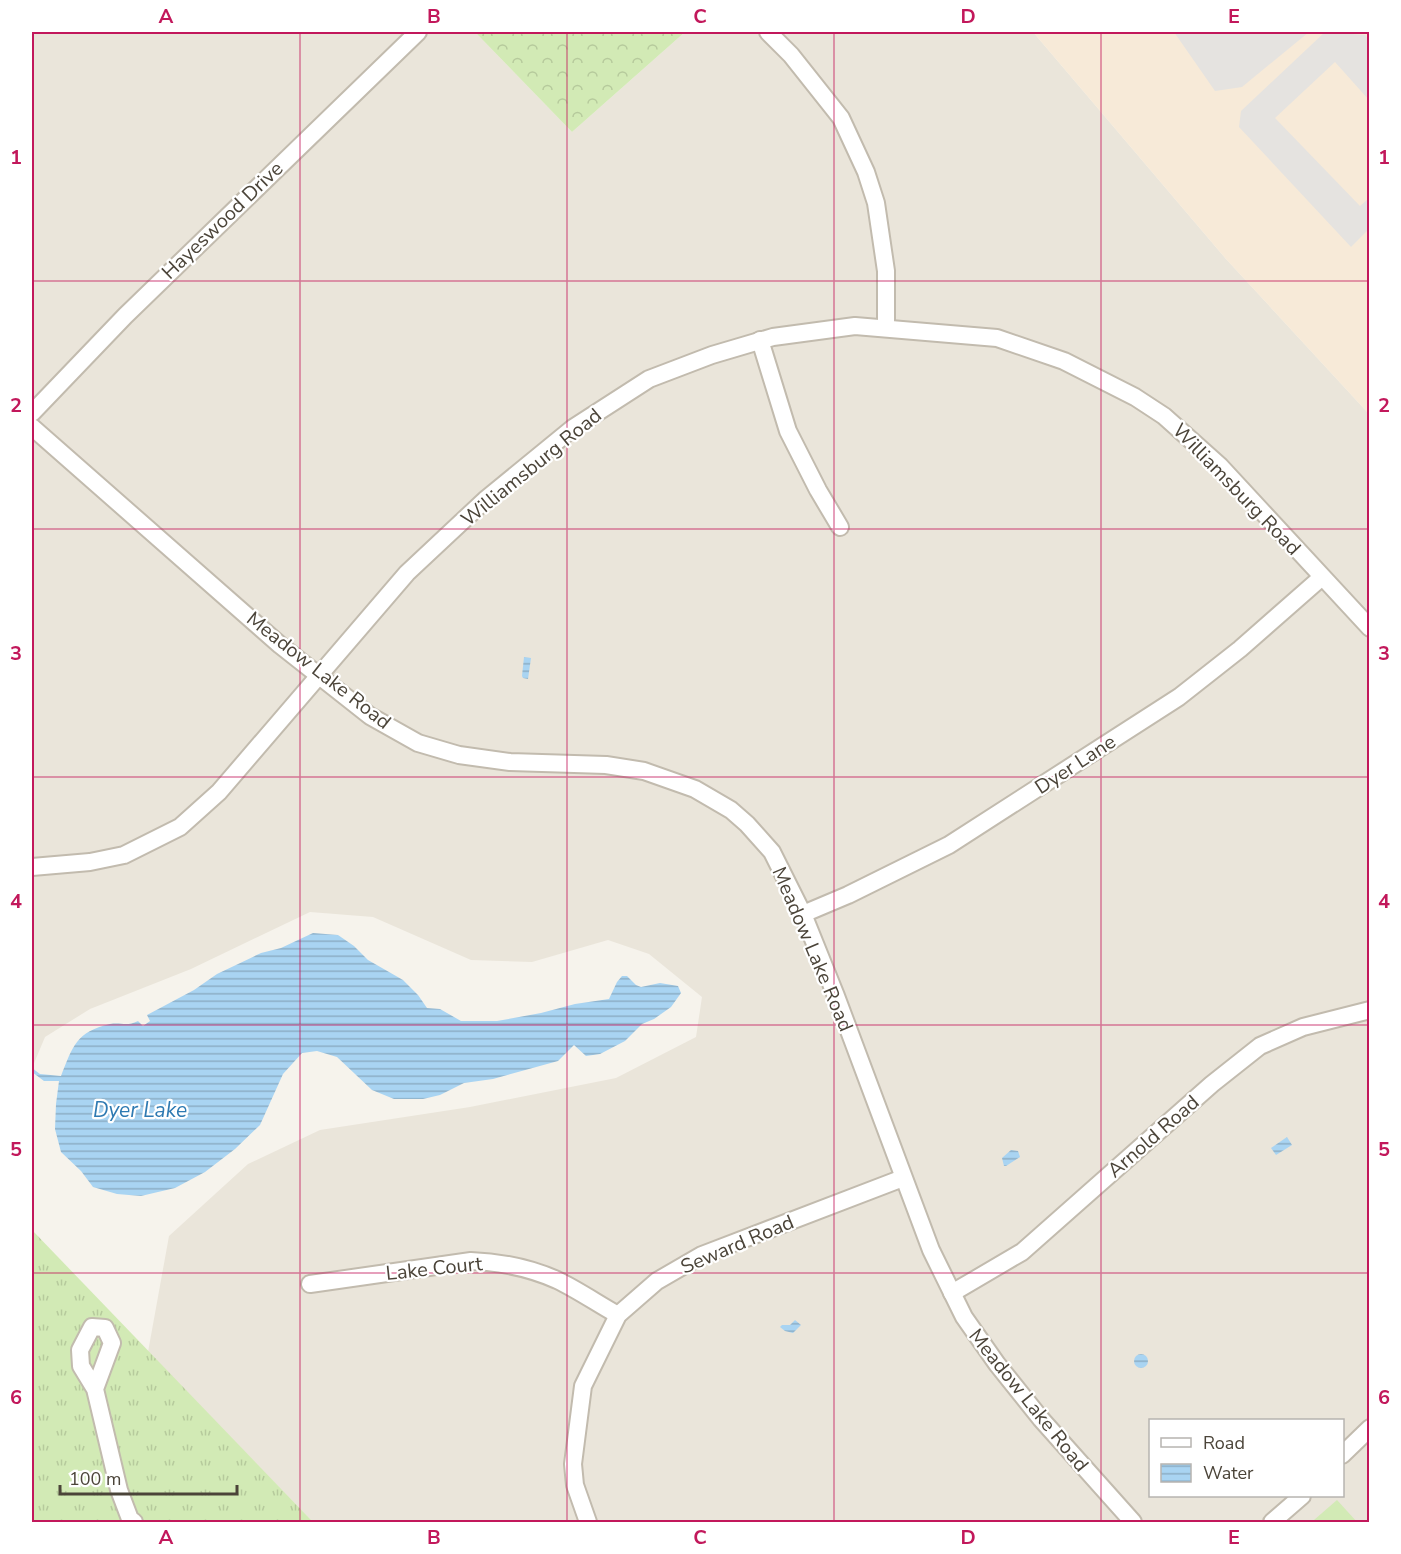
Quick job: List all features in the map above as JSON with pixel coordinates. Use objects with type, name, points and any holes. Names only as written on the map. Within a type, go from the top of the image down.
[{"type":"street","name":"Hayeswood Drive","points":[[32,413],[124,316],[418,32]]},
{"type":"street","points":[[768,32],[791,55],[841,118],[866,172],[876,203],[886,271],[886,328]]},
{"type":"street","name":"Williamsburg Road","points":[[32,867],[90,862],[124,855],[180,827],[219,792],[407,573],[485,500],[573,428],[649,379],[712,355],[773,337],[855,326],[886,328],[997,338],[1064,361],[1135,397],[1164,416],[1218,464],[1370,628]]},
{"type":"street","points":[[760,340],[788,431],[840,527]]},
{"type":"street","name":"Meadow Lake Road","points":[[32,427],[280,645],[370,716],[418,743],[459,755],[510,762],[606,765],[644,771],[695,789],[731,810],[747,824],[772,852],[803,914],[931,1250],[964,1317],[997,1364],[1041,1419],[1133,1522]]},
{"type":"street","name":"Dyer Lane","points":[[803,914],[848,895],[949,845],[1173,701],[1240,649],[1322,578]]},
{"type":"street","name":"Arnold Road","points":[[952,1293],[1022,1252],[1194,1099],[1260,1046],[1303,1027],[1370,1010]]},
{"type":"street","name":"Seward Road","points":[[588,1522],[575,1485],[573,1464],[583,1386],[618,1315],[657,1281],[702,1255],[903,1178]]},
{"type":"street","name":"Lake Court","points":[[310,1284],[471,1261],[491,1261],[556,1280],[618,1315]]},
{"type":"street","points":[[95,1389],[119,1490],[130,1519],[134,1522]]},
{"type":"street","points":[[1344,1453],[1370,1428]]},
{"type":"street","points":[[1272,1522],[1301,1497]]},
{"type":"shaded area","points":[[32,32],[475,32],[572,132],[685,32],[1033,32],[1226,259],[1369,414],[1369,1522],[313,1522],[148,1352],[169,1236],[248,1164],[320,1130],[470,1107],[616,1078],[696,1037],[702,997],[649,954],[608,940],[532,962],[471,960],[373,917],[310,912],[191,969],[90,1009],[45,1037],[32,1068]]},
{"type":"shaded area","points":[[1033,32],[1369,32],[1369,414],[1226,259]]},
{"type":"shaded area","points":[[1174,32],[1309,32],[1242,87],[1215,91]]},
{"type":"shaded area","points":[[1325,32],[1365,35],[1369,40],[1369,100],[1335,62],[1275,118],[1360,206],[1369,198],[1369,229],[1351,247],[1239,127],[1241,111]]},
{"type":"green space","points":[[475,32],[685,32],[572,132]]},
{"type":"green space","points":[[32,1230],[313,1522],[32,1522]]},
{"type":"green space","points":[[1337,1500],[1357,1522],[1317,1522],[1314,1520]]},
{"type":"water","points":[[524,657],[531,658],[528,679],[522,676]]},
{"type":"water","name":"Dyer Lake","points":[[313,933],[338,935],[368,960],[403,980],[427,1008],[440,1009],[461,1021],[497,1021],[609,999],[622,976],[627,976],[641,987],[660,983],[678,986],[681,993],[671,1007],[642,1024],[625,1041],[600,1054],[586,1056],[574,1045],[558,1061],[493,1079],[464,1083],[440,1095],[423,1099],[394,1099],[372,1090],[337,1057],[317,1051],[302,1053],[283,1074],[260,1125],[235,1149],[205,1172],[175,1188],[141,1196],[117,1194],[93,1187],[81,1171],[61,1152],[55,1129],[59,1081],[44,1081],[32,1072],[32,1068],[40,1074],[61,1076],[73,1048],[90,1031],[110,1024],[130,1024],[138,1021],[143,1026],[150,1021],[147,1015],[194,990],[217,974],[261,953],[281,948]]},
{"type":"water","points":[[1287,1137],[1292,1145],[1276,1155],[1271,1148]]},
{"type":"water","points":[[1011,1150],[1018,1151],[1020,1157],[1004,1166],[1002,1158]]},
{"type":"water","points":[[795,1320],[801,1325],[793,1333],[780,1327],[790,1325]]},
{"type":"water","points":[[1138,1354],[1144,1354],[1148,1361],[1144,1368],[1138,1368],[1134,1364],[1134,1358]]}]
